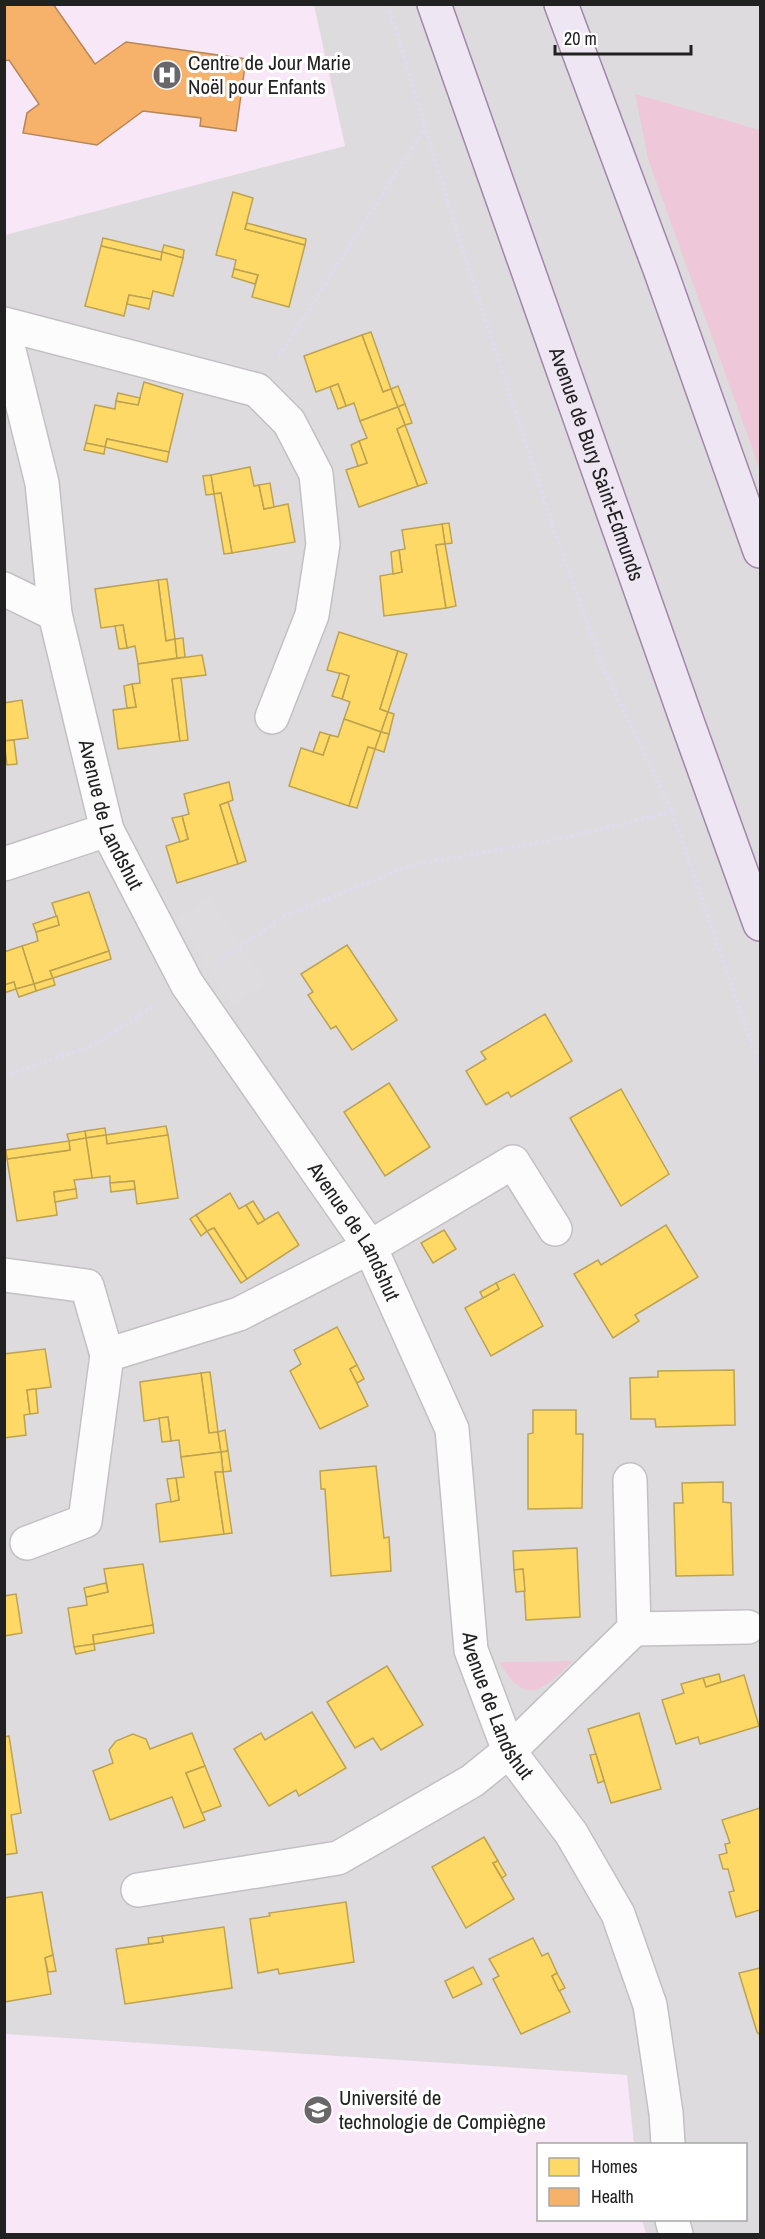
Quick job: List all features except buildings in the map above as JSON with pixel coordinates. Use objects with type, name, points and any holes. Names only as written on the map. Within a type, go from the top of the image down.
[{"type":"main road","name":"Avenue de Bury Saint-Edmunds","points":[[434,4],[760,924]]},
{"type":"main road","points":[[561,4],[662,272],[760,551]]},
{"type":"street","points":[[4,324],[257,390],[289,422],[316,474],[323,544],[312,615],[272,717]]},
{"type":"street","name":"Avenue de Landshut","points":[[4,330],[42,483],[55,614],[107,830],[187,984],[370,1247],[452,1429],[471,1650],[509,1752],[571,1833],[618,1914],[650,2005],[666,2113],[668,2143]]},
{"type":"street","points":[[4,589],[55,614]]},
{"type":"street","points":[[4,864],[107,830]]},
{"type":"street","points":[[107,1355],[239,1314],[370,1247],[513,1162],[555,1229]]},
{"type":"street","points":[[4,1275],[87,1286],[107,1355],[85,1521],[27,1543]]},
{"type":"street","points":[[630,1480],[634,1629]]},
{"type":"street","points":[[138,1890],[338,1858],[472,1781],[509,1752],[634,1629],[748,1627]]},
{"type":"path","points":[[388,4],[457,232],[549,516],[599,656],[672,812],[760,1068]]},
{"type":"path","points":[[257,390],[425,127]]},
{"type":"path","points":[[4,1076],[94,1045],[285,916],[412,865],[568,837],[672,812]]},
{"type":"shaded area","points":[[5,5],[760,5],[760,2234],[5,2234]]},
{"type":"shaded area","name":"Centre de Jour Marie Noël pour Enfants","points":[[5,5],[314,5],[345,146],[5,235]]},
{"type":"shaded area","points":[[635,94],[760,130],[760,470],[648,159]]},
{"type":"shaded area","points":[[209,898],[266,983],[232,1005],[178,919]]},
{"type":"shaded area","points":[[573,1661],[543,1687],[534,1690],[526,1690],[518,1685],[499,1662]]},
{"type":"shaded area","name":"Université de technologie de Compiègne","points":[[5,2034],[627,2075],[634,2143],[537,2143],[537,2221],[642,2221],[646,2234],[5,2234]]},
{"type":"place","name":"Centre de Jour Marie Noël pour Enfants","points":[[167,75]]},
{"type":"place","name":"Université de technologie de Compiègne","points":[[318,2110]]}]
